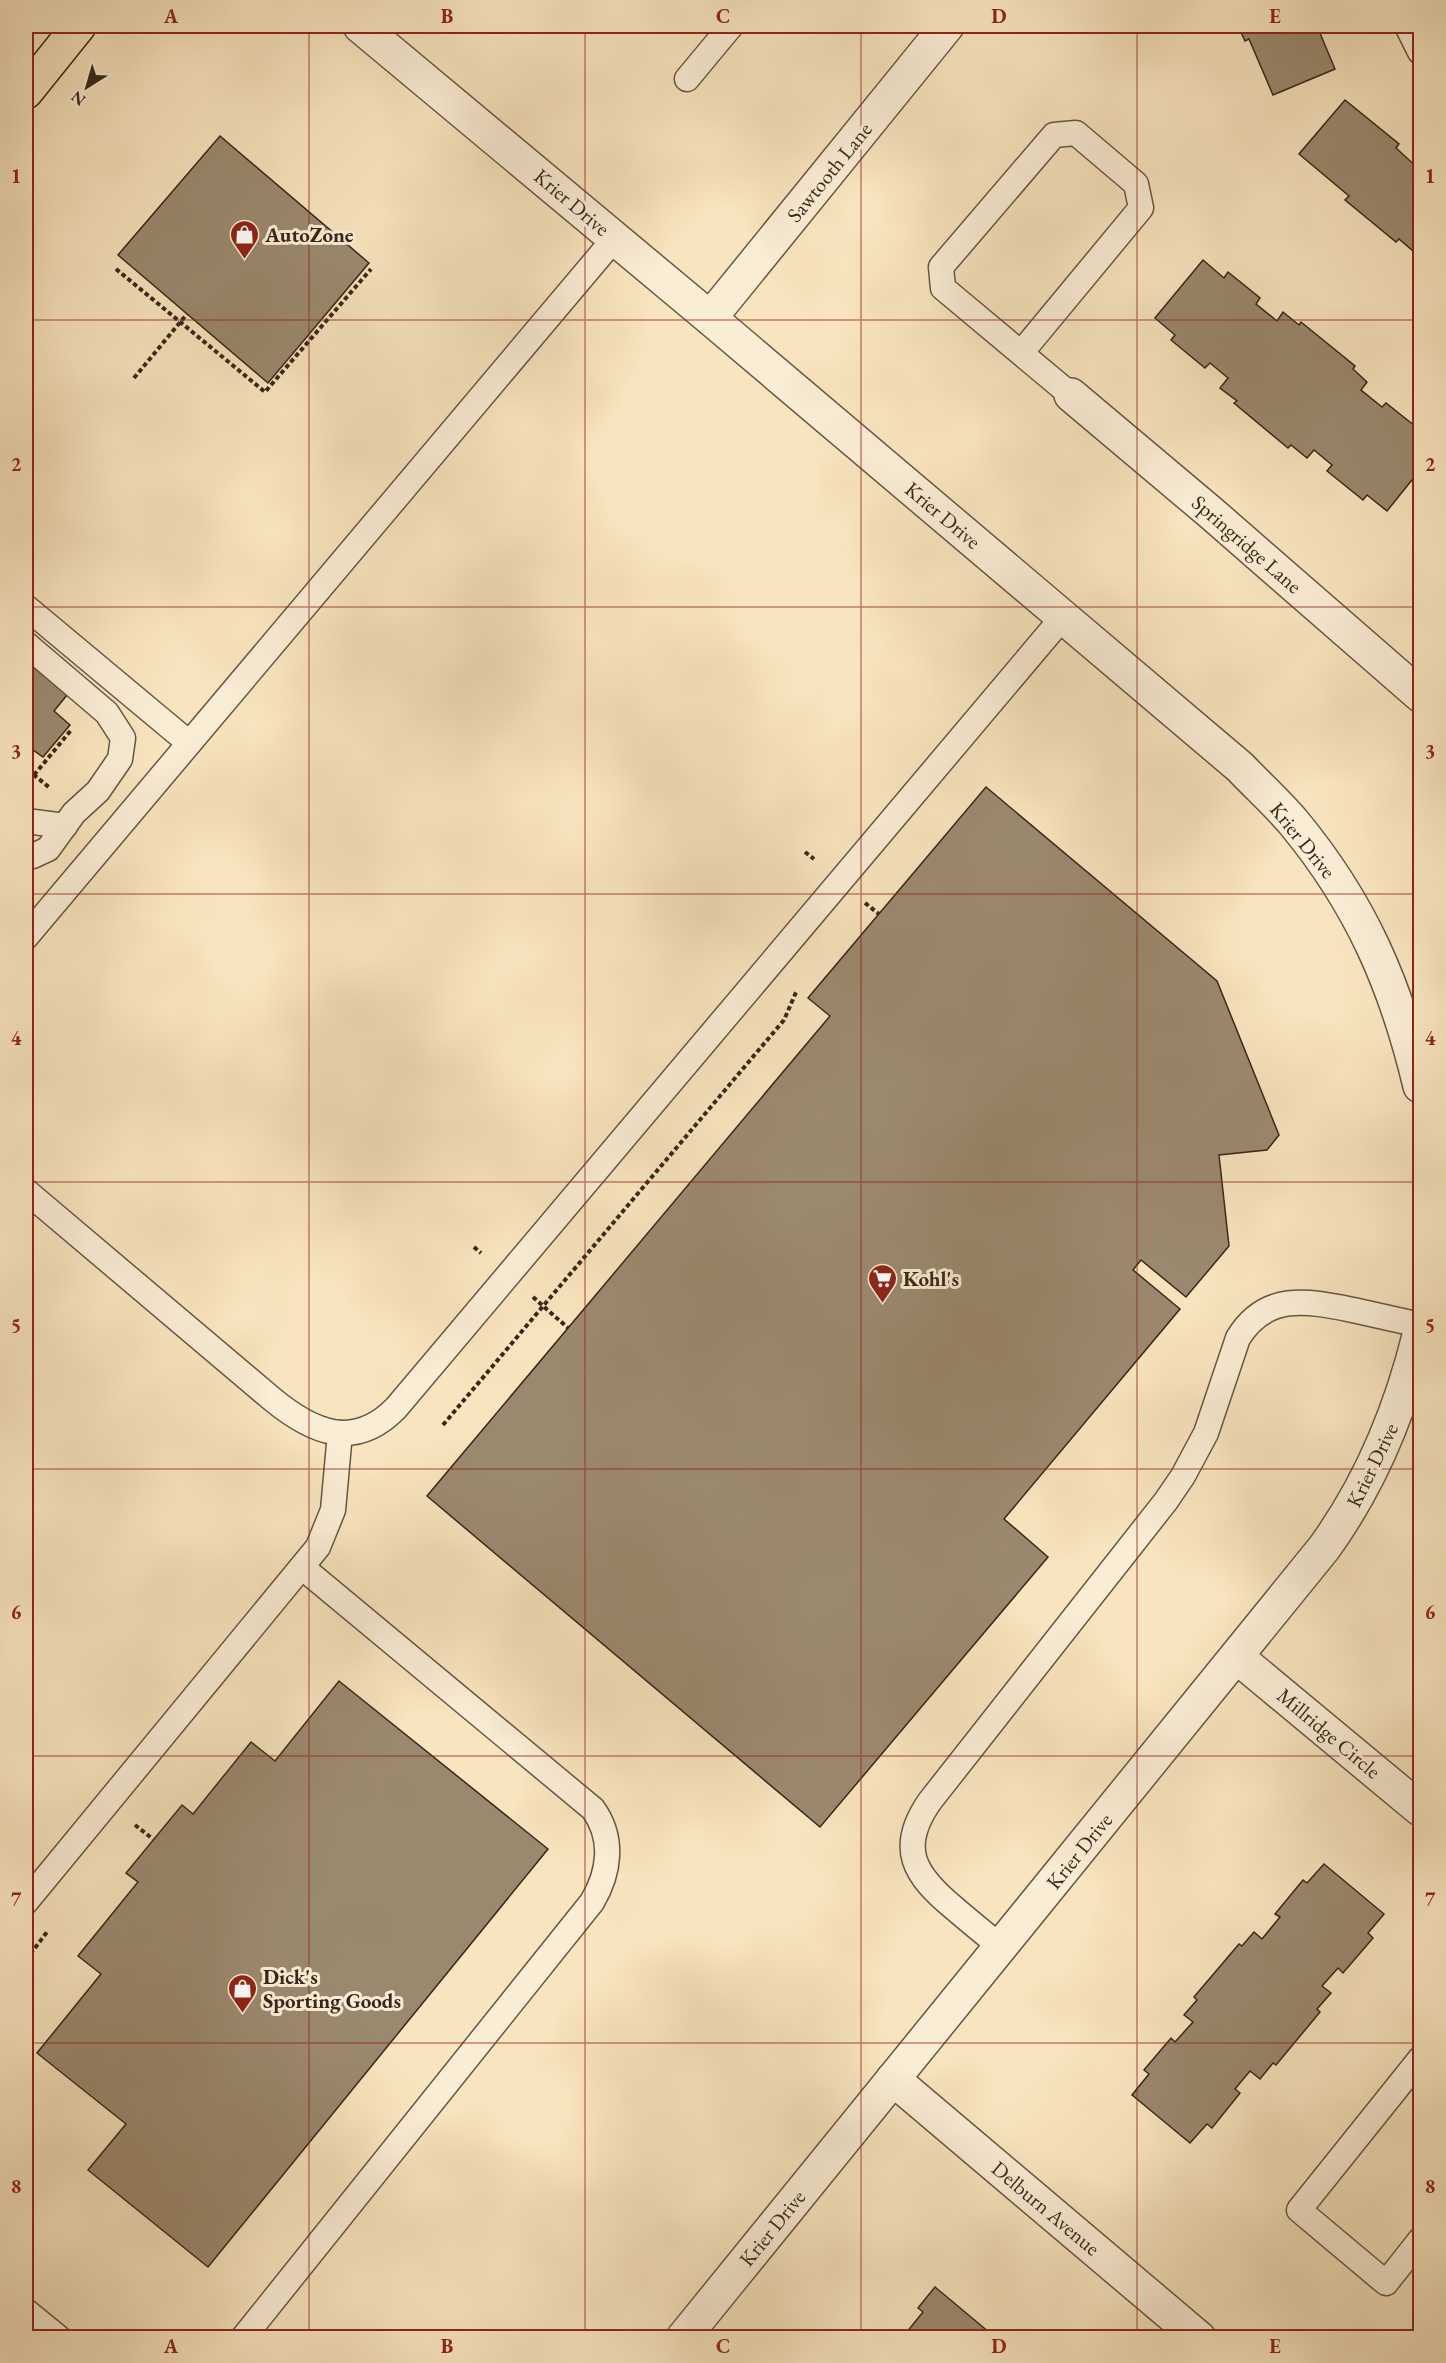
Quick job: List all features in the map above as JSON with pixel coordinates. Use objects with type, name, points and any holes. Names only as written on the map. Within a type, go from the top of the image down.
[{"type":"main road","points":[[26,92],[79,26]]},
{"type":"street","name":"Krier Drive","points":[[360,26],[615,238],[1214,744],[1293,822],[1318,855],[1354,912],[1390,981],[1412,1051],[1420,1086]]},
{"type":"street","name":"Sawtooth Lane","points":[[710,318],[947,26]]},
{"type":"street","name":"Springridge Lane","points":[[1071,395],[1219,519],[1420,695]]},
{"type":"street","name":"Krier Drive","points":[[683,2337],[1307,1572],[1349,1513],[1368,1477],[1397,1411],[1420,1332]]},
{"type":"street","name":"Millridge Circle","points":[[1237,1658],[1420,1809]]},
{"type":"street","name":"Delburn Avenue","points":[[893,2079],[1199,2337]]},
{"type":"lane","points":[[687,79],[731,26]]},
{"type":"lane","points":[[1407,26],[1420,52]]},
{"type":"lane","points":[[1021,353],[1141,208],[1136,184],[1076,133],[1054,135],[941,267],[943,288],[1071,395]]},
{"type":"lane","points":[[26,936],[615,238]]},
{"type":"lane","points":[[26,607],[189,744]]},
{"type":"lane","points":[[26,1191],[288,1412],[316,1428],[340,1433],[364,1431],[377,1425],[396,1408],[1063,617]]},
{"type":"lane","points":[[26,644],[107,713],[123,738],[120,759],[98,791],[74,813],[48,849],[33,856],[26,851]]},
{"type":"lane","points":[[26,821],[65,826]]},
{"type":"lane","points":[[1001,1947],[940,1897],[919,1872],[911,1846],[914,1830],[930,1802],[1166,1501],[1183,1476],[1206,1433],[1238,1338],[1247,1324],[1273,1306],[1305,1302],[1420,1324]]},
{"type":"lane","points":[[26,1902],[318,1547],[331,1520],[335,1499],[340,1433]]},
{"type":"lane","points":[[243,2337],[592,1902],[603,1880],[608,1853],[605,1828],[593,1809],[303,1568]]},
{"type":"lane","points":[[1420,2059],[1299,2210],[1386,2283],[1420,2240]]},
{"type":"lane","points":[[26,2311],[59,2337]]},
{"type":"path","points":[[116,269],[265,392],[371,269]]},
{"type":"path","points":[[134,378],[187,314]]},
{"type":"path","points":[[860,914],[875,896]]},
{"type":"path","points":[[442,1425],[784,1020],[799,987]]},
{"type":"building","points":[[1238,26],[1317,26],[1335,69],[1273,95],[1249,39],[1245,41]]},
{"type":"building","points":[[1345,100],[1399,144],[1396,148],[1420,170],[1420,257],[1399,239],[1396,242],[1345,200],[1349,196],[1299,154]]},
{"type":"building","name":"AutoZone","points":[[220,136],[369,263],[268,383],[118,255]]},
{"type":"building","points":[[1203,260],[1224,278],[1228,272],[1260,298],[1256,304],[1277,321],[1283,312],[1299,325],[1301,322],[1355,366],[1353,369],[1367,382],[1361,390],[1382,407],[1386,403],[1420,430],[1416,435],[1420,438],[1420,470],[1387,511],[1367,495],[1363,500],[1327,471],[1332,465],[1314,450],[1307,458],[1291,445],[1288,448],[1234,403],[1237,401],[1220,388],[1228,378],[1210,363],[1205,368],[1171,340],[1175,335],[1155,318]]},
{"type":"building","points":[[26,661],[67,695],[54,711],[70,725],[43,757],[26,745]]},
{"type":"building","name":"Kohl's","points":[[986,787],[1217,981],[1279,1135],[1267,1150],[1219,1155],[1229,1246],[1186,1297],[1141,1260],[1133,1270],[1180,1309],[1004,1519],[1048,1557],[820,1827],[427,1496],[830,1016],[808,998]]},
{"type":"building","name":"Dick's Sporting Goods","points":[[339,1681],[548,1849],[208,2267],[88,2170],[126,2124],[37,2053],[101,1974],[78,1956],[138,1882],[126,1873],[182,1805],[193,1814],[251,1742],[275,1761]]},
{"type":"building","points":[[1324,1864],[1384,1914],[1368,1933],[1373,1938],[1343,1973],[1338,1968],[1322,1986],[1331,1993],[1317,2009],[1320,2012],[1276,2065],[1273,2063],[1260,2079],[1250,2071],[1235,2089],[1240,2093],[1212,2128],[1207,2124],[1190,2143],[1132,2095],[1149,2074],[1144,2070],[1171,2038],[1175,2042],[1193,2022],[1184,2015],[1197,2000],[1194,1997],[1239,1944],[1242,1946],[1254,1932],[1262,1939],[1280,1917],[1275,1914],[1303,1880],[1307,1883]]},
{"type":"building","points":[[935,2287],[996,2338],[902,2338],[923,2312],[918,2308]]},
{"type":"place","name":"AutoZone","points":[[244,260]]},
{"type":"place","name":"Kohl's","points":[[882,1304]]},
{"type":"place","name":"Dick's Sporting Goods","points":[[242,2014]]}]
